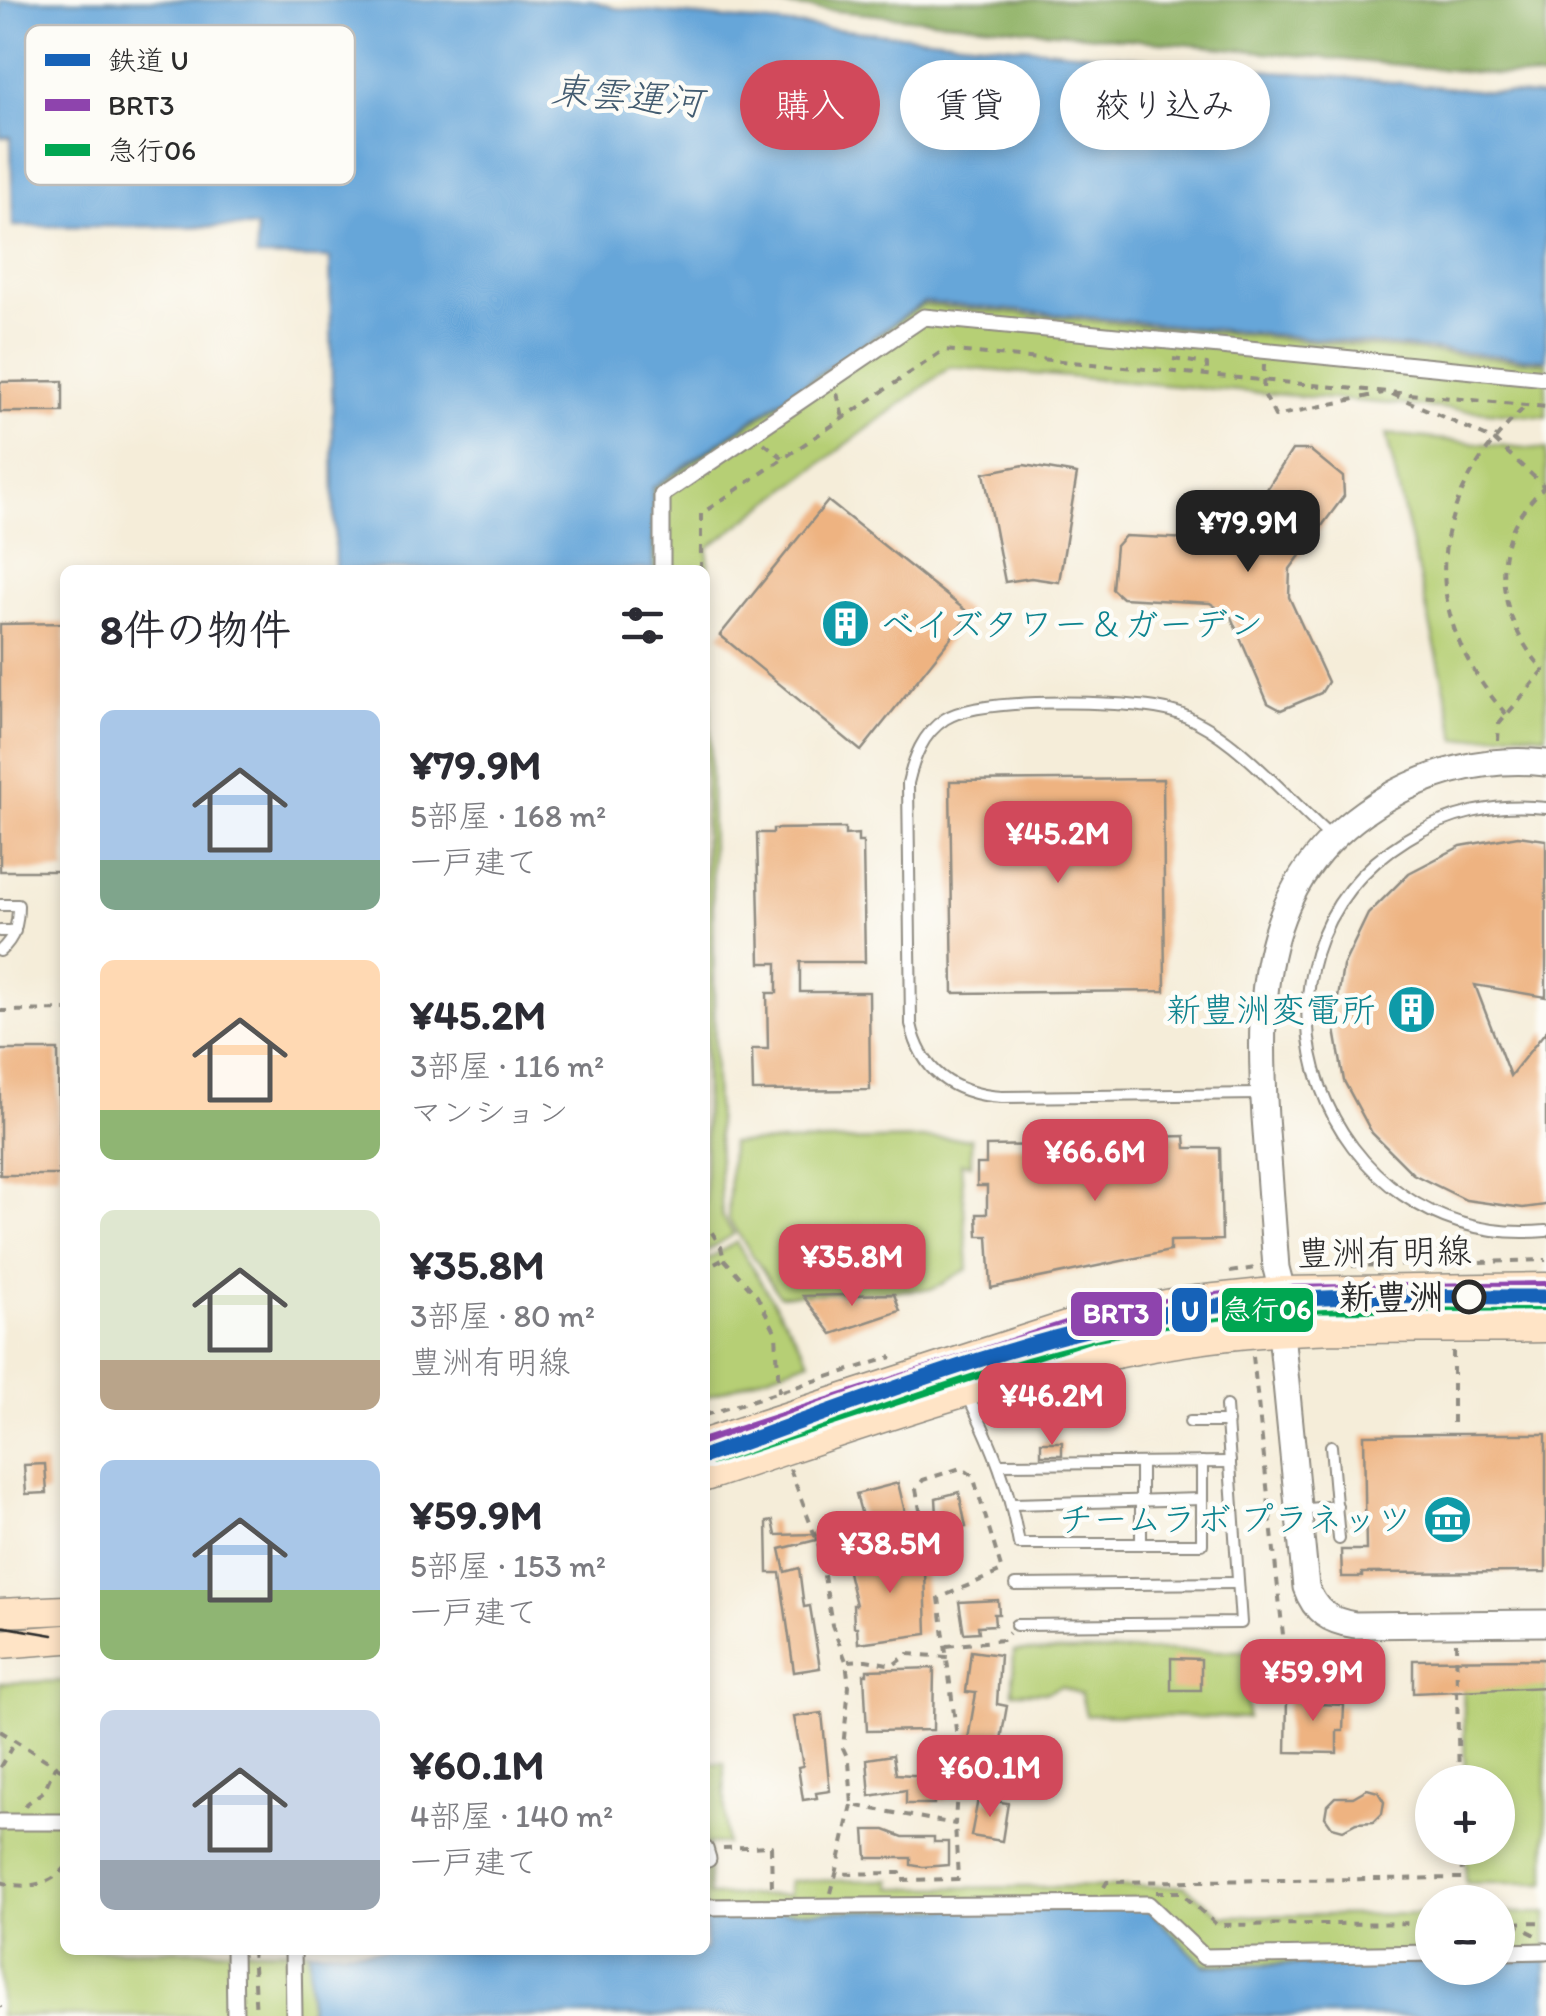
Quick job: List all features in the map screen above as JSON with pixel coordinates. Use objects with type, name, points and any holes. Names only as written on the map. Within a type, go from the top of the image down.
[{"type":"main road","name":"豊洲有明線","points":[[710,1441],[1088,1318],[1177,1302],[1282,1291],[1546,1287]]},
{"type":"main road","points":[[710,1475],[1050,1366],[1142,1349],[1281,1332],[1546,1328]]},
{"type":"main road","points":[[0,1613],[60,1610]]},
{"type":"main road","points":[[0,1644],[60,1640]]},
{"type":"street","points":[[662,565],[662,495],[924,317],[1546,378]]},
{"type":"street","points":[[1546,763],[1518,760],[1463,766],[1410,784],[1360,814],[1333,839],[1298,883],[1273,940],[1264,974],[1261,1028],[1276,1268],[1282,1291],[1281,1332],[1306,1587],[1311,1601],[1321,1614],[1335,1622],[1354,1625],[1546,1623]]},
{"type":"street","points":[[0,1822],[60,1822]]},
{"type":"street","points":[[710,1908],[1148,1904],[1204,1956],[1415,1953]]},
{"type":"street","points":[[1515,1952],[1546,1952]]},
{"type":"street","points":[[234,1955],[235,2016]]},
{"type":"street","points":[[293,1955],[294,2016]]},
{"type":"lane","points":[[1264,1094],[1002,1097],[962,1091],[938,1076],[920,1054],[910,1024],[908,783],[914,758],[923,740],[941,720],[977,706],[1122,704],[1162,708],[1200,723],[1235,749],[1333,839]]},
{"type":"lane","points":[[1546,808],[1507,806],[1458,815],[1414,834],[1378,861],[1353,888],[1327,930],[1311,980],[1308,1025],[1314,1068],[1329,1111],[1354,1151],[1380,1178],[1408,1200],[1447,1219],[1492,1230],[1546,1231]]},
{"type":"lane","points":[[0,905],[18,905],[15,931],[0,952]]},
{"type":"lane","points":[[0,931],[15,931]]},
{"type":"lane","points":[[966,1391],[1001,1464],[1019,1544],[1202,1544],[1202,1462]]},
{"type":"lane","points":[[1016,1626],[1242,1624],[1226,1406]]},
{"type":"lane","points":[[1190,1422],[1228,1422]]},
{"type":"lane","points":[[1332,1446],[1339,1539]]},
{"type":"lane","points":[[1001,1464],[1230,1462]]},
{"type":"lane","points":[[1141,1463],[1141,1544]]},
{"type":"lane","points":[[1013,1504],[1202,1499]]},
{"type":"lane","points":[[1299,1510],[1337,1506]]},
{"type":"lane","points":[[1015,1585],[1238,1583]]},
{"type":"path","points":[[701,565],[700,514],[944,350],[1264,377],[1546,407]]},
{"type":"path","points":[[1264,377],[1263,392],[1275,416],[1386,392],[1494,440],[1545,485],[1516,523],[1504,572],[1505,599],[1512,623],[1544,670],[1499,724],[1498,741]]},
{"type":"path","points":[[834,385],[843,418]]},
{"type":"path","points":[[1506,714],[1468,664],[1452,624],[1444,581],[1446,544],[1452,514],[1474,464],[1527,405]]},
{"type":"path","points":[[758,438],[783,458]]},
{"type":"path","points":[[0,1010],[60,1010]]},
{"type":"path","points":[[710,1229],[724,1260],[757,1296],[776,1333],[779,1392]]},
{"type":"path","points":[[710,1267],[724,1260]]},
{"type":"path","points":[[1350,1266],[1546,1260]]},
{"type":"path","points":[[1453,1351],[1454,1424]]},
{"type":"path","points":[[1254,1356],[1284,1644],[1341,1645]]},
{"type":"path","points":[[822,1557],[872,1538],[883,1538],[915,1522],[921,1515],[918,1484],[960,1468],[969,1471],[975,1481],[1002,1572],[938,1598],[960,1753],[958,1879],[900,1880],[900,1872],[836,1874]]},
{"type":"path","points":[[790,1470],[822,1557],[832,1625],[850,1686],[843,1748],[850,1761],[852,1806],[831,1894]]},
{"type":"path","points":[[1456,1624],[1460,1765]]},
{"type":"path","points":[[947,1646],[1002,1640],[1016,1626]]},
{"type":"path","points":[[846,1662],[866,1660],[893,1665],[908,1654],[948,1658]]},
{"type":"path","points":[[0,1730],[60,1769]]},
{"type":"path","points":[[0,1767],[16,1740]]},
{"type":"path","points":[[21,1808],[44,1792],[55,1766]]},
{"type":"path","points":[[852,1806],[956,1824]]},
{"type":"path","points":[[710,1852],[771,1846],[772,1894]]},
{"type":"path","points":[[1102,1891],[1108,1882],[1462,1878],[1462,1865]]},
{"type":"path","points":[[0,1882],[40,1885],[60,1871]]},
{"type":"path","points":[[1180,1892],[1217,1926],[1415,1923]]},
{"type":"path","points":[[1515,1922],[1546,1922]]},
{"type":"path","points":[[1515,1925],[1546,1936]]},
{"type":"path","points":[[252,1955],[256,2016]]},
{"type":"green space","points":[[721,0],[1546,0],[1546,79]]},
{"type":"green space","points":[[923,305],[1546,363],[1546,417],[950,367],[708,548],[708,565],[654,565],[653,490]]},
{"type":"green space","points":[[1386,434],[1546,450],[1546,735],[1519,732],[1457,740]]},
{"type":"green space","points":[[710,701],[715,1083],[722,1217],[734,1234],[710,1249]]},
{"type":"green space","points":[[971,1138],[971,1164],[961,1163],[968,1269],[933,1289],[779,1295],[728,1219],[731,1143]]},
{"type":"green space","points":[[736,1242],[810,1360],[710,1395],[710,1258]]},
{"type":"green space","points":[[1014,1651],[1248,1651],[1247,1718],[1086,1715],[1081,1694],[1061,1686],[1047,1692],[1013,1692]]},
{"type":"green space","points":[[1546,1661],[1546,1883],[1466,1883],[1465,1865],[1515,1865],[1515,1765],[1465,1765],[1463,1662]]},
{"type":"green space","points":[[60,1681],[60,1955],[309,1955],[309,2016],[0,2016],[0,1683]]},
{"type":"green space","points":[[710,1763],[724,1763],[726,1844],[710,1844]]},
{"type":"green space","points":[[891,1880],[891,1888],[1184,1886],[1223,1916],[1415,1914],[1415,1961],[1203,1965],[1146,1907],[710,1914],[710,1896],[789,1895],[789,1881]]},
{"type":"green space","points":[[1515,1913],[1546,1913],[1546,1960],[1515,1960]]},
{"type":"water","name":"東雲運河","points":[[0,0],[591,0],[615,8],[1159,60],[1060,60],[1060,150],[1270,150],[1270,71],[1546,97],[1546,360],[924,302],[652,488],[653,565],[335,565],[330,258],[257,257],[256,227],[13,226],[11,137],[0,137]]},
{"type":"water","points":[[1146,1907],[1204,1966],[1415,1963],[1415,1985],[1515,1985],[1515,1962],[1546,1961],[1546,2016],[310,2016],[309,1955],[710,1955],[710,1913]]},
{"type":"building","points":[[63,381],[63,412],[0,412],[0,382]]},
{"type":"building","points":[[1292,450],[1310,450],[1343,477],[1344,496],[1290,569],[1289,597],[1328,682],[1321,693],[1281,710],[1268,703],[1231,617],[1210,603],[1122,598],[1112,589],[1116,546],[1125,536],[1213,540],[1244,525]]},
{"type":"building","points":[[1024,465],[1077,474],[1059,582],[1031,578],[1005,582],[984,473]]},
{"type":"building","name":"ベイズタワー＆ガーデン","points":[[828,501],[970,614],[861,751],[720,635]]},
{"type":"building","points":[[60,623],[60,871],[0,871],[0,624]]},
{"type":"building","points":[[1163,779],[1165,991],[953,993],[950,781]]},
{"type":"building","points":[[845,828],[845,835],[858,834],[858,842],[863,842],[865,962],[800,962],[800,992],[869,992],[870,1090],[753,1091],[752,1049],[768,1049],[767,993],[777,993],[777,963],[760,963],[757,833],[773,833],[773,829]]},
{"type":"building","name":"新豊洲変電所","points":[[1518,836],[1546,840],[1546,997],[1475,985],[1510,1076],[1546,1031],[1546,1205],[1523,1208],[1466,1200],[1413,1174],[1372,1133],[1344,1081],[1334,1024],[1343,966],[1368,914],[1409,873],[1461,846]]},
{"type":"building","points":[[0,1050],[58,1050],[59,1175],[0,1175]]},
{"type":"building","points":[[1185,1136],[1186,1148],[1220,1148],[1222,1240],[1170,1241],[1170,1251],[991,1288],[988,1236],[978,1236],[977,1214],[987,1214],[987,1186],[977,1186],[977,1164],[986,1164],[986,1146],[1117,1144],[1117,1138]]},
{"type":"building","points":[[894,1294],[900,1311],[832,1334],[803,1296]]},
{"type":"building","points":[[1546,1304],[1546,1311],[1401,1311],[1402,1307]]},
{"type":"building","points":[[1546,1434],[1546,1572],[1362,1573],[1362,1577],[1342,1577],[1341,1550],[1366,1550],[1364,1435]]},
{"type":"building","points":[[1041,1442],[1062,1442],[1062,1455],[1041,1455]]},
{"type":"building","points":[[45,1464],[47,1493],[26,1494],[24,1465]]},
{"type":"building","points":[[898,1483],[905,1512],[894,1515],[895,1520],[865,1527],[856,1494]]},
{"type":"building","points":[[959,1492],[966,1527],[938,1533],[936,1498]]},
{"type":"building","points":[[773,1521],[776,1535],[815,1534],[816,1540],[780,1549],[785,1572],[799,1568],[804,1607],[810,1606],[820,1668],[794,1672],[780,1573],[768,1573],[767,1522]]},
{"type":"building","points":[[918,1542],[925,1571],[927,1634],[858,1643],[854,1627],[856,1605],[847,1568],[888,1558],[886,1549]]},
{"type":"building","points":[[998,1600],[995,1625],[978,1626],[979,1632],[964,1633],[959,1602]]},
{"type":"building","points":[[971,1651],[1000,1655],[997,1704],[1007,1706],[1000,1745],[968,1739],[976,1693],[966,1692]]},
{"type":"building","points":[[1171,1658],[1201,1659],[1201,1690],[1171,1690]]},
{"type":"building","points":[[1546,1659],[1546,1687],[1413,1693],[1413,1660]]},
{"type":"building","points":[[934,1668],[933,1730],[867,1731],[867,1670]]},
{"type":"building","points":[[1300,1690],[1317,1691],[1317,1704],[1344,1705],[1343,1731],[1337,1731],[1337,1753],[1286,1752],[1287,1697],[1299,1697]]},
{"type":"building","points":[[822,1713],[830,1791],[803,1800],[798,1767],[803,1766],[794,1717]]},
{"type":"building","points":[[893,1755],[896,1774],[945,1777],[946,1800],[906,1804],[906,1790],[870,1796],[867,1759]]},
{"type":"building","points":[[1367,1789],[1378,1792],[1384,1802],[1382,1814],[1374,1822],[1356,1823],[1343,1830],[1332,1827],[1325,1817],[1327,1805],[1335,1797],[1353,1797]]},
{"type":"building","points":[[978,1799],[1008,1803],[1002,1841],[971,1836]]},
{"type":"building","points":[[865,1830],[948,1842],[948,1865],[923,1867],[911,1865],[911,1858],[867,1858]]},
{"type":"tram line","points":[[0,1626],[53,1635]]},
{"type":"rail line","name":"U","points":[[710,1454],[991,1356],[1168,1313],[1309,1299],[1546,1297]]},
{"type":"transit line","name":"BRT3","points":[[710,1441],[1088,1319],[1177,1302],[1282,1291],[1546,1287]]},
{"type":"transit line","name":"急行06","points":[[710,1460],[1092,1336],[1180,1319],[1283,1308],[1546,1305]]},
{"type":"place","name":"ベイズタワー＆ガーデン","points":[[845,624]]},
{"type":"place","name":"新豊洲変電所","points":[[1411,1010]]},
{"type":"place","name":"新豊洲","points":[[1469,1297]]},
{"type":"place","name":"チームラボ プラネッツ","points":[[1447,1519]]}]
